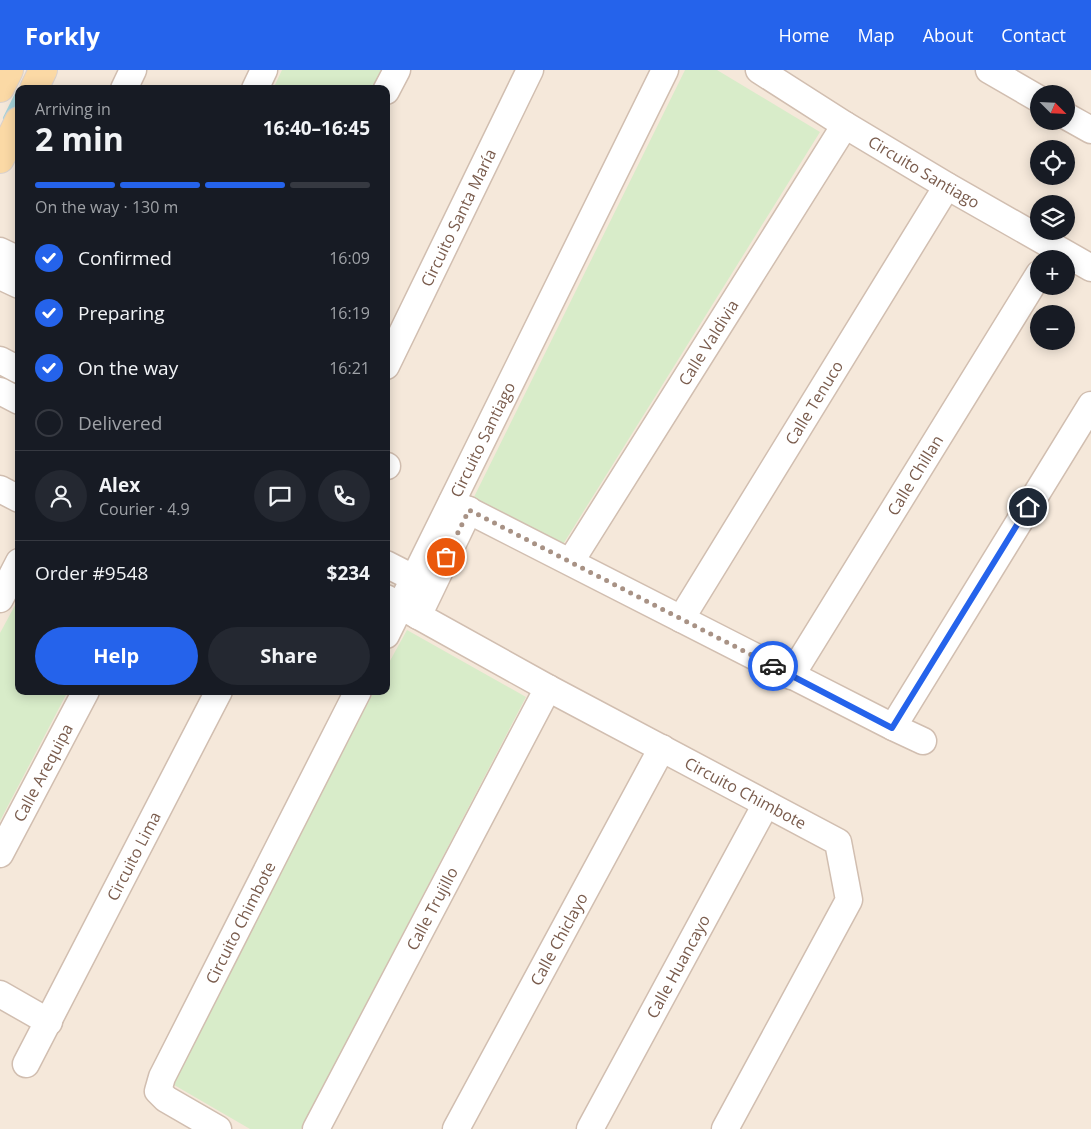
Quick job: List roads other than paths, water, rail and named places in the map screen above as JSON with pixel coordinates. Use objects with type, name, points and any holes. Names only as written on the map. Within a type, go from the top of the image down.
[{"type":"main road","points":[[0,88],[9,70]]},
{"type":"main road","points":[[36,85],[44,70]]},
{"type":"main road","points":[[0,159],[15,129]]},
{"type":"street","points":[[126,85],[133,70]]},
{"type":"street","points":[[257,85],[264,70]]},
{"type":"street","points":[[389,85],[397,70]]},
{"type":"street","name":"Circuito Santa María","points":[[390,358],[530,70]]},
{"type":"street","name":"Circuito Santiago","points":[[665,70],[461,506],[892,728],[923,741]]},
{"type":"street","name":"Circuito Santiago","points":[[759,70],[1047,250]]},
{"type":"street","points":[[1003,73],[1030,92]]},
{"type":"street","points":[[1075,121],[1091,130]]},
{"type":"street","name":"Calle Valdivia","points":[[571,561],[845,125]]},
{"type":"street","name":"Calle Tenuco","points":[[681,619],[947,186]]},
{"type":"street","points":[[0,251],[15,258]]},
{"type":"street","name":"Circuito Santiago","points":[[1075,262],[1091,268]]},
{"type":"street","points":[[0,276],[15,283]]},
{"type":"street","name":"Calle Chillan","points":[[791,676],[1030,289]]},
{"type":"street","points":[[0,360],[15,368]]},
{"type":"street","points":[[0,391],[15,399]]},
{"type":"street","points":[[892,728],[1091,405]]},
{"type":"street","points":[[0,489],[15,496]]},
{"type":"street","points":[[390,628],[402,607],[423,584],[461,506]]},
{"type":"street","points":[[390,566],[423,584]]},
{"type":"street","points":[[0,599],[15,570]]},
{"type":"street","name":"Circuito Chimbote","points":[[402,607],[548,688],[838,842],[849,900],[726,1129]]},
{"type":"street","name":"Calle Trujillo","points":[[316,1129],[548,688]]},
{"type":"street","name":"Calle Arequipa","points":[[0,854],[84,695]]},
{"type":"street","name":"Circuito Lima","points":[[26,1064],[217,695]]},
{"type":"street","name":"Circuito Chimbote","points":[[218,1129],[166,1099],[158,1091],[162,1077],[356,695]]},
{"type":"street","name":"Calle Chiclayo","points":[[456,1129],[662,748]]},
{"type":"street","name":"Calle Huancayo","points":[[590,1129],[766,804]]},
{"type":"street","points":[[0,994],[49,1022]]},
{"type":"waterway","points":[[6,118],[15,100]]}]
